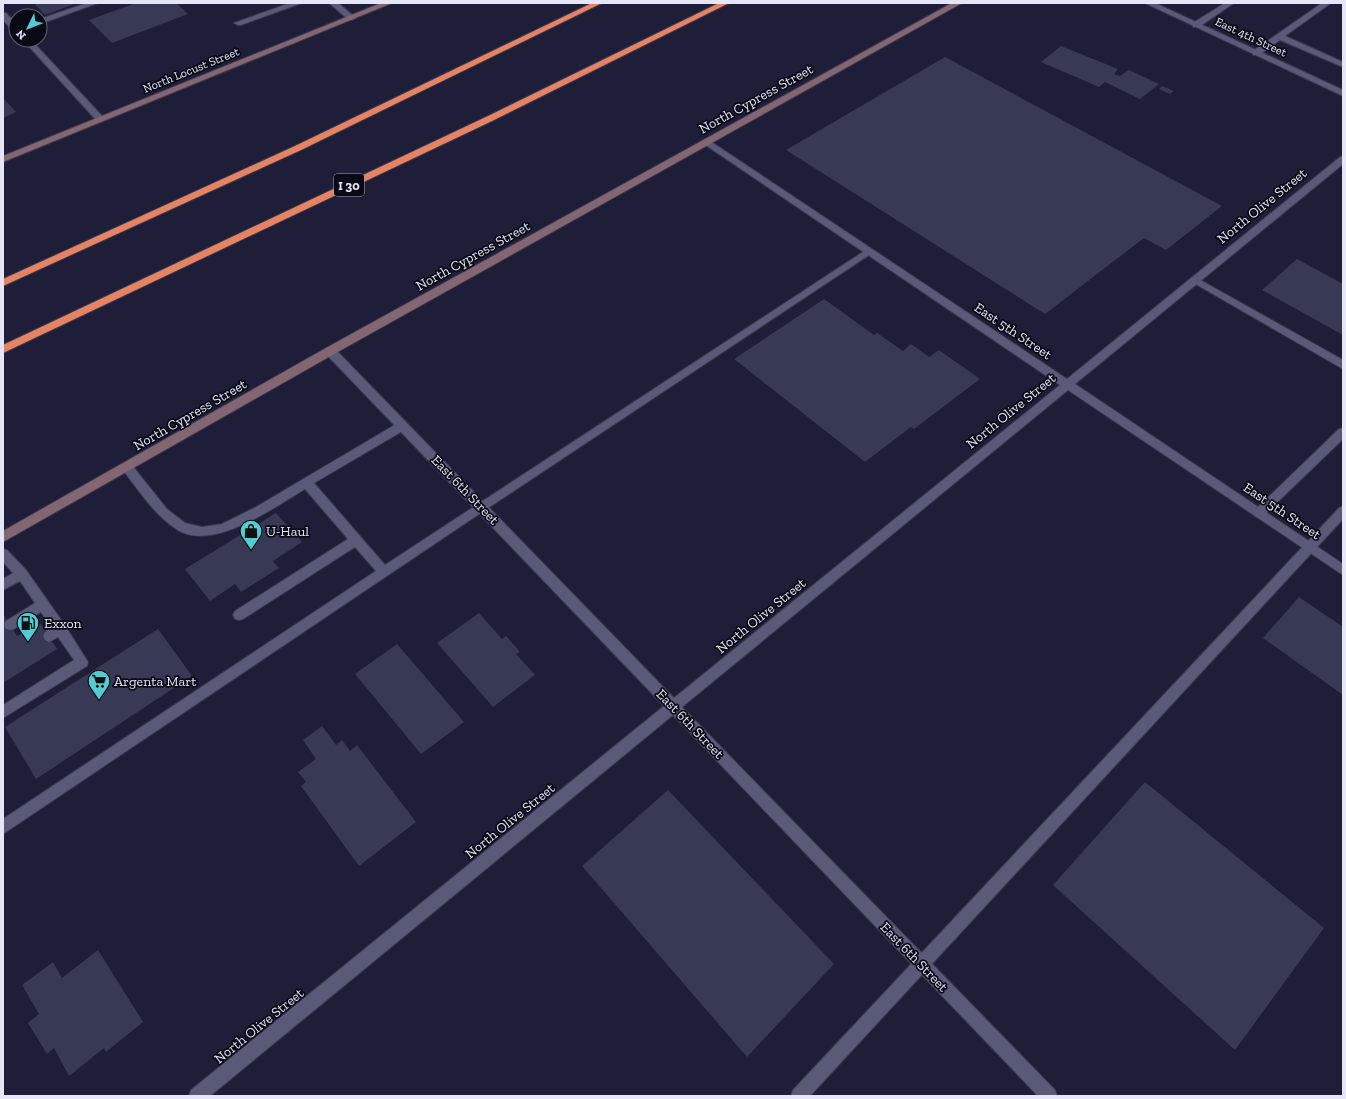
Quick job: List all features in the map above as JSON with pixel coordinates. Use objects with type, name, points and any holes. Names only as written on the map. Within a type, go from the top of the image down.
[{"type":"highway","points":[[3,283],[298,148],[598,3]]},
{"type":"highway","name":"I 30","points":[[3,349],[489,119],[725,3]]},
{"type":"main road","name":"North Locust Street","points":[[3,159],[388,3]]},
{"type":"main road","name":"North Cypress Street","points":[[3,537],[330,351],[958,3]]},
{"type":"street","points":[[48,19],[94,3]]},
{"type":"street","points":[[238,23],[298,3]]},
{"type":"street","points":[[333,3],[352,18]]},
{"type":"street","name":"East 4th Street","points":[[1149,3],[1343,93]]},
{"type":"street","points":[[1196,25],[1230,3]]},
{"type":"street","points":[[1256,53],[1326,3]]},
{"type":"street","points":[[1280,36],[1343,65]]},
{"type":"street","points":[[34,48],[100,119]]},
{"type":"street","name":"East 5th Street","points":[[707,142],[1343,570]]},
{"type":"street","name":"North Olive Street","points":[[197,1096],[1343,159]]},
{"type":"street","points":[[3,827],[481,507],[869,251]]},
{"type":"street","points":[[1195,280],[1343,365]]},
{"type":"street","name":"East 6th Street","points":[[330,351],[1049,1096]]},
{"type":"street","points":[[127,467],[163,512],[182,527],[202,532],[224,528],[260,510],[402,426]]},
{"type":"street","points":[[1259,513],[1343,432]]},
{"type":"street","points":[[307,483],[384,572]]},
{"type":"street","points":[[799,1096],[1343,511]]},
{"type":"street","points":[[239,615],[356,540]]},
{"type":"street","points":[[3,554],[22,574],[82,662],[3,712]]},
{"type":"street","points":[[3,585],[22,574]]},
{"type":"street","points":[[10,625],[43,604]]},
{"type":"street","points":[[49,636],[60,628]]},
{"type":"building","points":[[34,3],[77,3],[48,14],[48,8],[39,8]]},
{"type":"building","points":[[136,3],[176,3],[188,14],[112,43],[89,20]]},
{"type":"building","points":[[1061,46],[1118,69],[1114,74],[1120,76],[1129,70],[1159,84],[1140,99],[1105,82],[1099,87],[1041,62]]},
{"type":"building","points":[[945,57],[1222,206],[1166,250],[1144,238],[1045,314],[786,150]]},
{"type":"building","points":[[1162,86],[1174,91],[1170,94],[1159,89]]},
{"type":"building","points":[[3,98],[16,112],[3,118]]},
{"type":"building","points":[[1297,259],[1343,284],[1343,335],[1262,290]]},
{"type":"building","points":[[824,299],[874,335],[877,333],[903,351],[911,344],[929,357],[939,350],[980,379],[914,429],[911,427],[865,462],[734,359]]},
{"type":"building","name":"U-Haul","points":[[276,513],[302,542],[273,561],[279,568],[241,592],[235,584],[210,601],[185,569]]},
{"type":"building","points":[[1299,597],[1343,627],[1343,695],[1263,638]]},
{"type":"building","points":[[479,613],[502,639],[506,636],[520,652],[516,654],[535,675],[493,707],[437,643]]},
{"type":"building","name":"Exxon","points":[[3,614],[17,636],[40,623],[57,649],[3,683]]},
{"type":"building","name":"Argenta Mart","points":[[158,629],[192,676],[36,779],[5,727]]},
{"type":"building","points":[[397,644],[464,722],[421,754],[355,674]]},
{"type":"building","points":[[322,726],[336,745],[342,740],[350,751],[357,745],[416,822],[359,866],[301,786],[306,782],[298,772],[316,759],[303,740]]},
{"type":"building","points":[[1145,782],[1324,928],[1235,1050],[1053,885]]},
{"type":"building","points":[[668,790],[834,964],[747,1057],[582,866]]},
{"type":"building","points":[[98,950],[143,1022],[106,1052],[104,1048],[69,1076],[54,1048],[47,1054],[28,1023],[39,1014],[22,985],[53,962],[62,978]]},
{"type":"place","name":"U-Haul","points":[[251,550]]},
{"type":"place","name":"Exxon","points":[[28,642]]},
{"type":"place","name":"Argenta Mart","points":[[99,700]]}]
